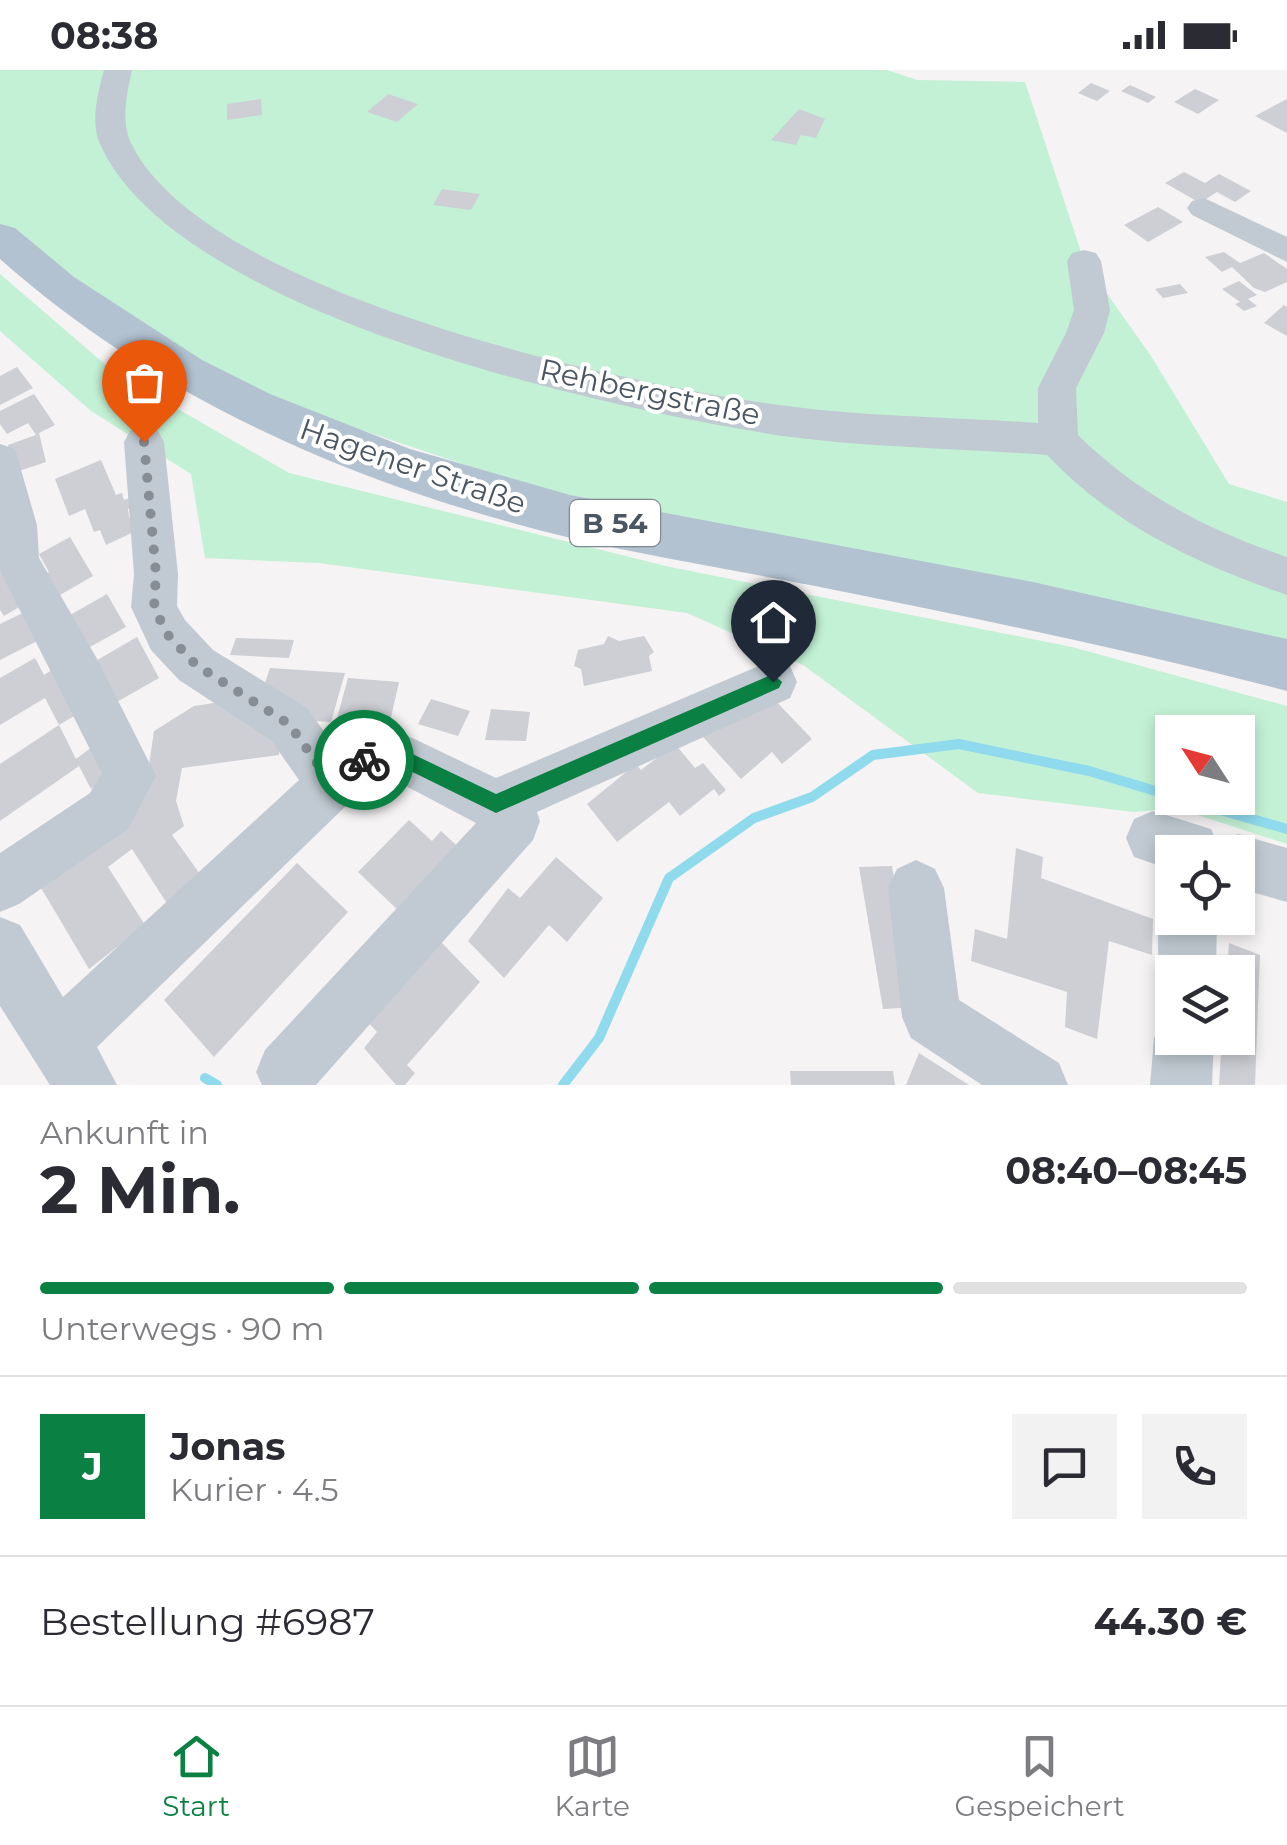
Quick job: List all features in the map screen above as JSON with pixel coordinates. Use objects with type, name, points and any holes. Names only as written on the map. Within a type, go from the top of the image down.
[{"type":"main road","name":"Hagener Straße","points":[[0,237],[112,329],[252,409],[378,458],[543,509],[1158,630],[1287,665]]},
{"type":"street","name":"Rehbergstraße","points":[[118,70],[110,101],[115,144],[138,182],[212,244],[273,278],[352,310],[438,342],[652,399],[785,420],[1058,440]]},
{"type":"street","points":[[1204,208],[1287,251]]},
{"type":"street","points":[[1084,261],[1092,310],[1085,333],[1056,388],[1058,440],[1084,469],[1133,510],[1200,544],[1287,576]]},
{"type":"street","points":[[144,442],[156,574],[154,608],[168,635],[196,665],[289,724],[332,784]]},
{"type":"street","points":[[0,460],[15,525],[17,560],[79,672],[130,776],[108,811],[0,886]]},
{"type":"street","points":[[496,804],[773,682]]},
{"type":"street","points":[[0,945],[72,1064],[332,784],[381,747],[511,812],[514,822],[287,1072]]},
{"type":"street","points":[[1255,866],[1287,875]]},
{"type":"street","points":[[916,888],[932,1017],[1037,1085]]},
{"type":"street","points":[[1182,1085],[1183,1055]]},
{"type":"green space","points":[[0,70],[887,70],[917,80],[1025,82],[1084,261],[1151,356],[1229,484],[1287,502],[1287,650],[1182,618],[535,488],[233,387],[0,226]]},
{"type":"green space","points":[[0,274],[114,372],[289,473],[670,567],[1072,647],[1287,706],[1287,844],[1198,815],[1255,815],[1255,715],[1155,715],[1155,810],[1134,812],[978,793],[803,665],[687,613],[319,563],[205,558],[191,474],[91,411],[0,331]]},
{"type":"building","points":[[1091,83],[1110,91],[1097,101],[1078,93]]},
{"type":"building","points":[[1130,85],[1156,97],[1148,103],[1121,91]]},
{"type":"building","points":[[1195,89],[1219,100],[1198,114],[1174,102]]},
{"type":"building","points":[[388,94],[418,104],[397,122],[367,112]]},
{"type":"building","points":[[261,99],[262,115],[227,120],[227,104]]},
{"type":"building","points":[[1287,99],[1287,133],[1255,116]]},
{"type":"building","points":[[799,109],[825,119],[816,138],[801,135],[796,145],[771,140]]},
{"type":"building","points":[[1184,172],[1205,183],[1219,174],[1251,191],[1235,202],[1217,192],[1200,203],[1165,183]]},
{"type":"building","points":[[442,189],[480,194],[471,210],[433,205]]},
{"type":"building","points":[[1158,207],[1183,222],[1148,242],[1124,225]]},
{"type":"building","points":[[1224,252],[1240,263],[1264,253],[1287,269],[1287,282],[1265,292],[1254,288],[1232,267],[1222,272],[1205,257]]},
{"type":"building","points":[[1239,281],[1257,295],[1248,299],[1257,306],[1244,311],[1235,304],[1240,302],[1222,289]]},
{"type":"building","points":[[1180,284],[1188,293],[1163,298],[1155,289]]},
{"type":"building","points":[[1284,305],[1287,307],[1287,336],[1264,323]]},
{"type":"building","points":[[17,367],[33,388],[0,405],[0,376]]},
{"type":"building","points":[[34,394],[55,425],[39,433],[46,462],[13,473],[8,445],[36,435],[28,423],[7,434],[0,424],[0,411]]},
{"type":"building","points":[[101,460],[116,495],[122,493],[124,500],[130,498],[133,506],[128,509],[129,517],[136,531],[106,545],[100,530],[94,532],[85,509],[69,516],[55,479]]},
{"type":"building","points":[[70,537],[93,576],[53,599],[41,577],[49,572],[39,554]]},
{"type":"building","points":[[0,571],[31,600],[4,616],[0,610]]},
{"type":"building","points":[[107,594],[126,627],[81,652],[63,619]]},
{"type":"building","points":[[35,607],[47,636],[0,660],[0,624]]},
{"type":"building","points":[[608,636],[619,641],[644,636],[654,652],[649,656],[652,671],[584,686],[581,669],[574,666],[578,650],[604,644]]},
{"type":"building","points":[[137,637],[159,678],[108,707],[87,666]]},
{"type":"building","points":[[236,638],[294,640],[289,658],[230,655]]},
{"type":"building","points":[[35,658],[44,675],[60,665],[83,711],[59,725],[45,698],[0,725],[0,678]]},
{"type":"building","points":[[270,668],[345,673],[331,722],[295,720],[260,698]]},
{"type":"building","points":[[348,678],[399,682],[389,726],[336,722]]},
{"type":"building","points":[[771,696],[812,739],[782,764],[772,752],[741,779],[703,737],[733,712],[741,720]]},
{"type":"building","points":[[431,699],[470,711],[458,736],[418,724]]},
{"type":"building","points":[[234,700],[280,726],[279,755],[182,768],[176,801],[184,826],[172,835],[200,874],[168,905],[132,849],[108,867],[145,925],[89,969],[37,881],[86,836],[144,799],[154,731],[194,706]]},
{"type":"building","points":[[491,709],[530,712],[526,741],[485,740]]},
{"type":"building","points":[[59,725],[76,759],[100,741],[117,771],[91,789],[79,766],[0,821],[0,764]]},
{"type":"building","points":[[675,744],[695,768],[703,763],[726,790],[719,796],[714,789],[680,816],[669,802],[617,842],[587,804],[636,764],[641,770]]},
{"type":"building","points":[[409,820],[432,841],[441,831],[465,853],[402,914],[358,872]]},
{"type":"building","points":[[1016,848],[1043,857],[1041,878],[1153,919],[1152,955],[1109,941],[1097,1039],[1065,1027],[1067,992],[971,961],[975,929],[1007,939]]},
{"type":"building","points":[[556,857],[603,898],[567,942],[549,925],[504,978],[468,941],[508,888],[520,898]]},
{"type":"building","points":[[297,863],[348,912],[214,1057],[164,1000]]},
{"type":"building","points":[[892,866],[917,1007],[883,1009],[859,867]]},
{"type":"building","points":[[439,940],[480,982],[407,1065],[415,1073],[405,1085],[396,1085],[364,1048],[377,1032],[366,1020]]},
{"type":"building","points":[[1229,943],[1260,955],[1255,1085],[1219,1085],[1221,1055],[1255,1055],[1255,955],[1228,955]]},
{"type":"building","points":[[919,1053],[969,1085],[906,1085]]},
{"type":"building","points":[[790,1071],[893,1071],[895,1085],[791,1085]]},
{"type":"waterway","points":[[563,1085],[599,1038],[669,878],[754,818],[812,797],[873,755],[959,744],[1089,771],[1155,791]]},
{"type":"waterway","points":[[1238,815],[1287,829]]},
{"type":"waterway","points":[[205,1078],[217,1085]]},
{"type":"way so far","points":[[144,442],[156,574],[154,608],[168,635],[196,665],[289,724],[332,784],[364,760]]},
{"type":"route","points":[[364,760],[381,747],[496,804],[773,682]]}]
